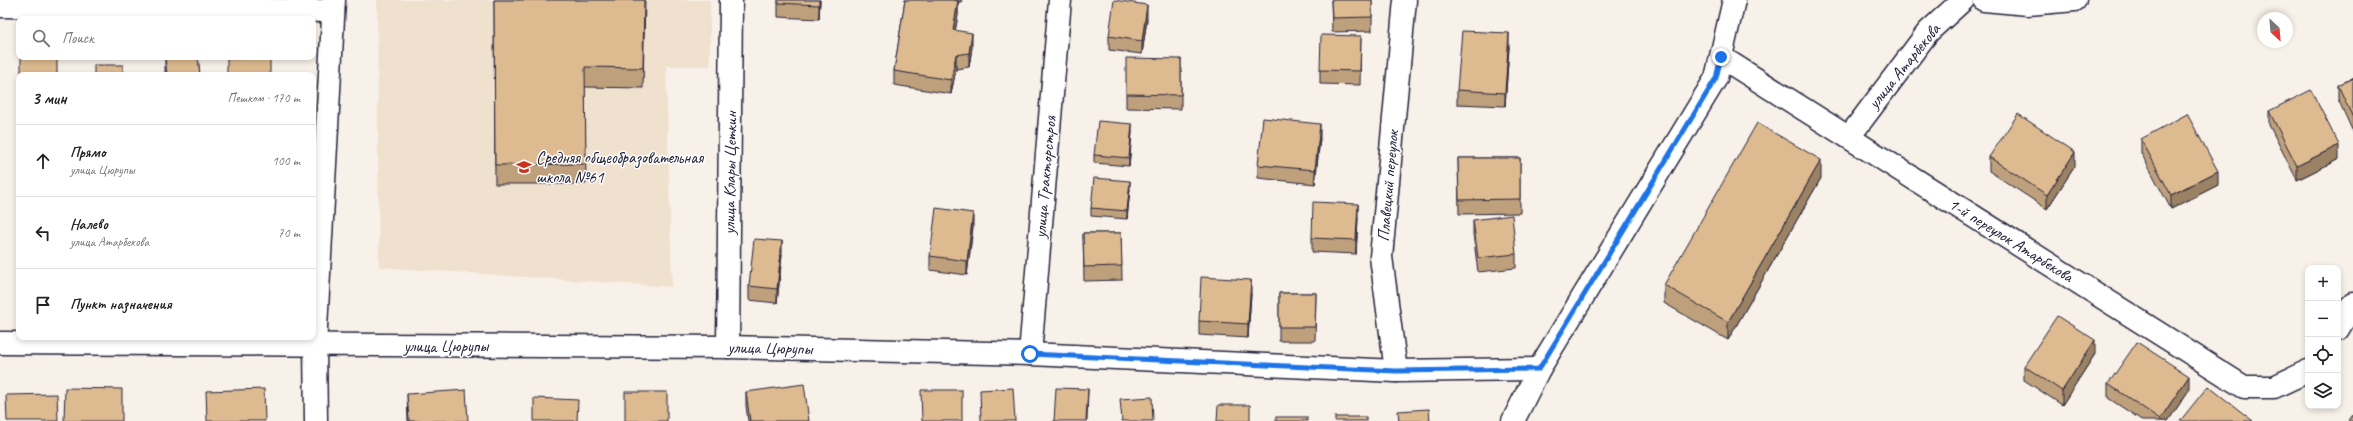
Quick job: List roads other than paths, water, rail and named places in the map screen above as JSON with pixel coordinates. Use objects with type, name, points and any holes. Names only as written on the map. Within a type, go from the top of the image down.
[{"type":"street","name":"улица Клары Цеткин","points":[[728,347],[731,0]]},
{"type":"street","name":"улица Тракторстроя","points":[[1030,354],[1060,0]]},
{"type":"street","name":"Плавецкий переулок","points":[[1396,371],[1381,257],[1405,0]]},
{"type":"street","points":[[1513,421],[1539,369],[1716,78],[1734,0]]},
{"type":"street","name":"улица Атарбекова","points":[[1849,137],[1928,32],[1963,0]]},
{"type":"street","points":[[1984,0],[2028,4],[2075,0]]},
{"type":"street","points":[[0,6],[334,6],[316,328]]},
{"type":"street","name":"1-й переулок Атарбекова","points":[[1721,57],[2244,387],[2274,387],[2305,372]]},
{"type":"street","points":[[2341,324],[2353,304]]},
{"type":"street","points":[[315,340],[316,421]]},
{"type":"street","name":"улица Цюрупы","points":[[0,343],[315,346],[728,347],[1030,354],[1396,371],[1539,369]]},
{"type":"place","name":"Средняя общеобразовательная школа №61","points":[[524,167]]}]
